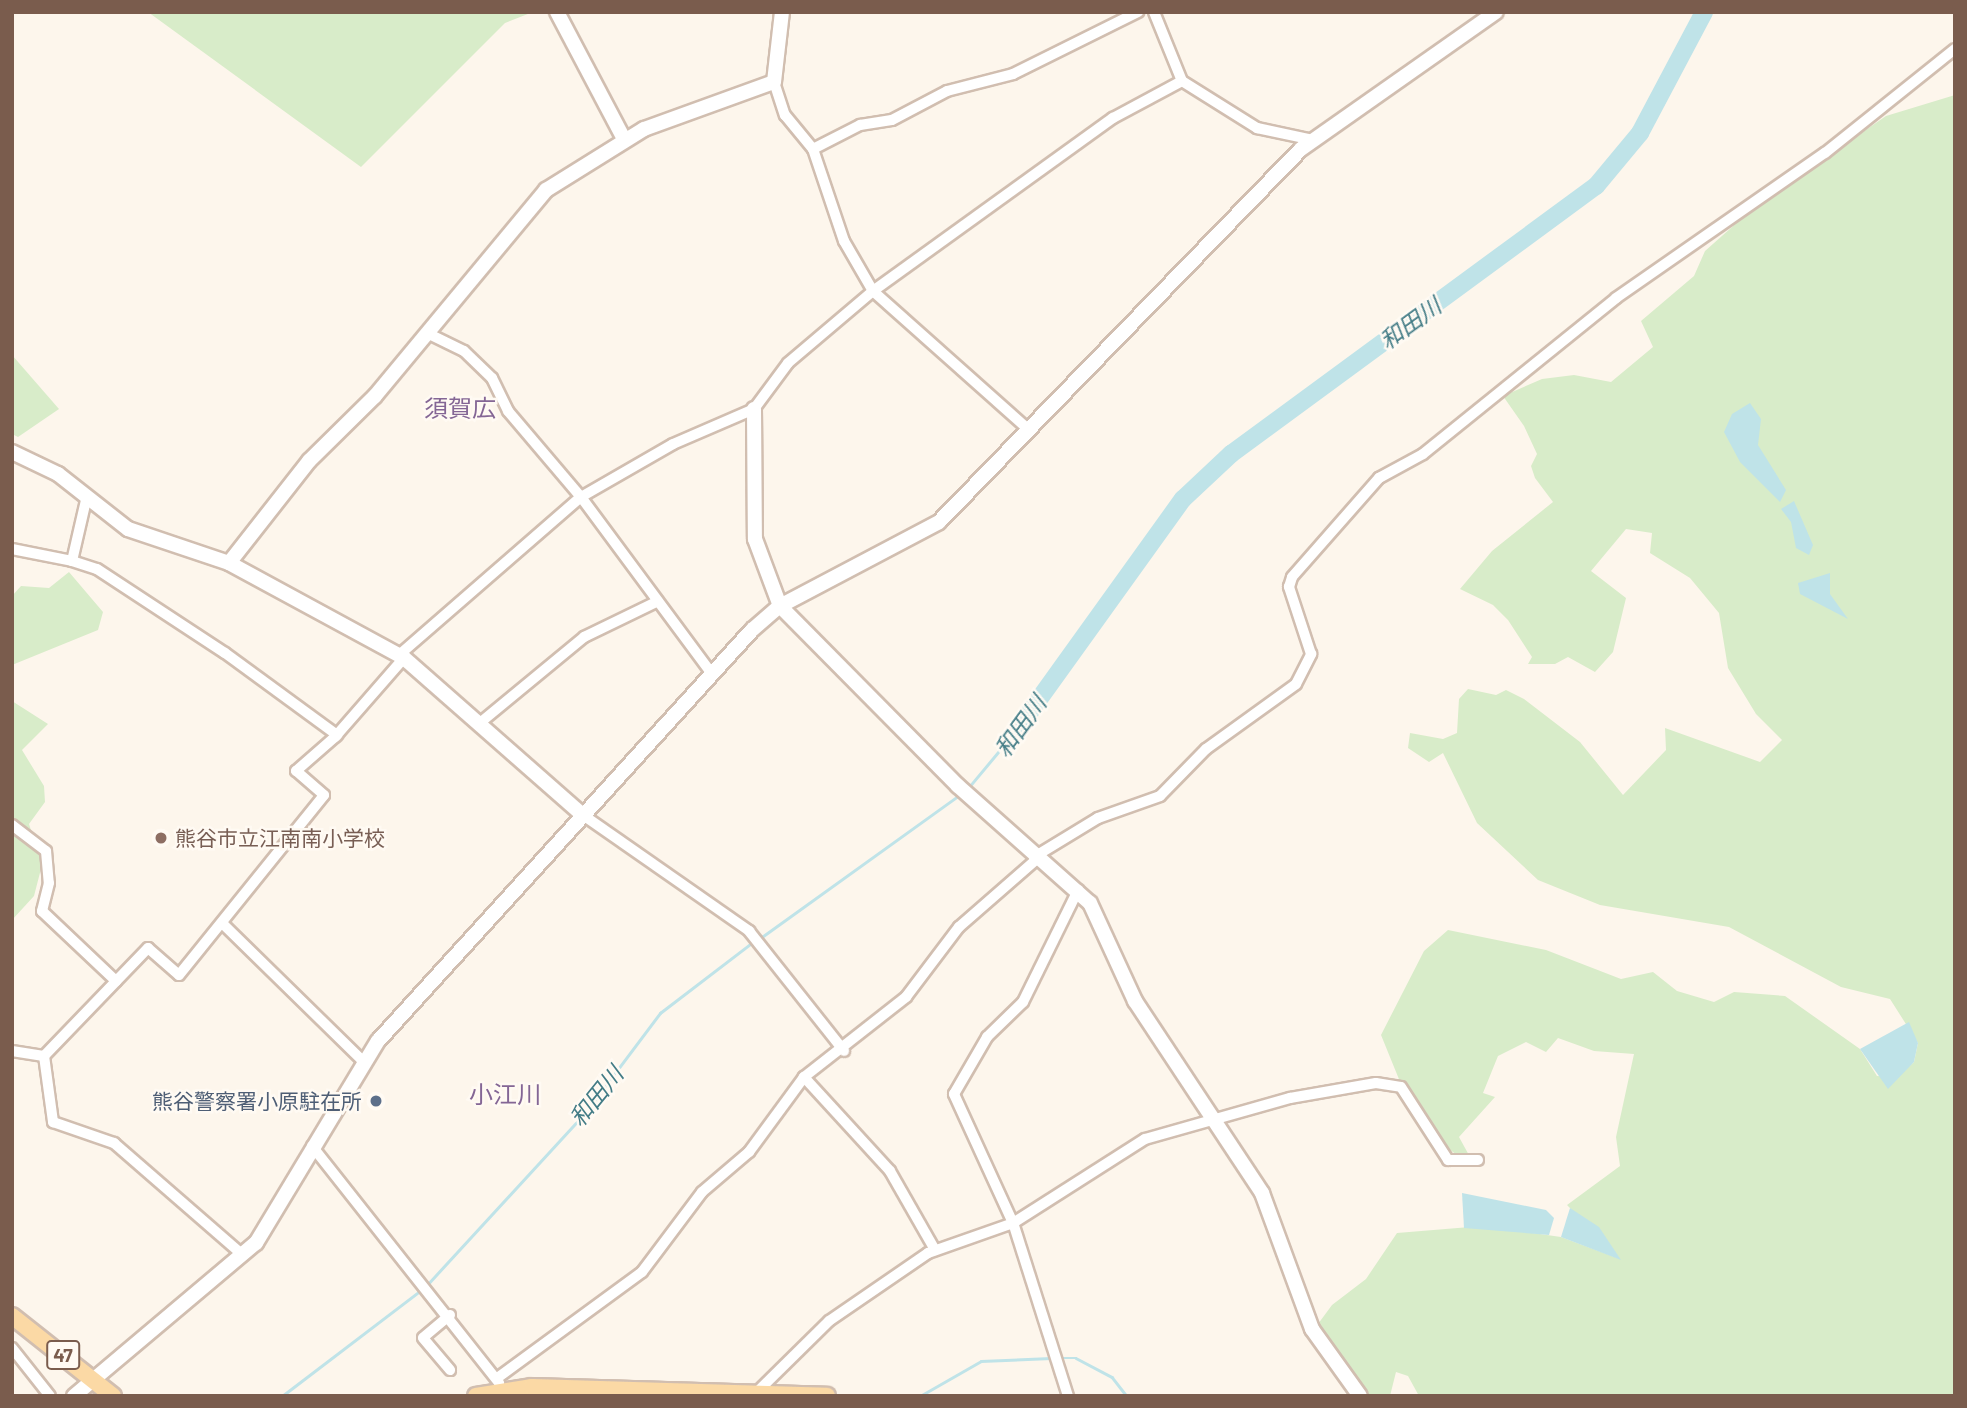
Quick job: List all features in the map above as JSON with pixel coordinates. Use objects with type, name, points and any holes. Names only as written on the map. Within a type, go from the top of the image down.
[{"type":"main road","name":"47","points":[[12,1316],[113,1396]]},
{"type":"main road","points":[[478,1395],[499,1383],[593,1391],[827,1396]]},
{"type":"street","points":[[557,12],[624,139]]},
{"type":"street","points":[[782,12],[774,82],[785,115],[813,149],[844,241],[873,292],[1030,431]]},
{"type":"street","points":[[813,149],[860,125],[892,120],[947,91],[1013,74],[1138,12]]},
{"type":"street","points":[[1154,12],[1182,81],[1256,128],[1313,140]]},
{"type":"street","points":[[74,1396],[243,1255],[268,1227],[363,1061],[712,674],[780,606],[939,522],[1313,140],[1496,12]]},
{"type":"street","points":[[312,1146],[450,1315],[499,1383],[642,1272],[702,1192],[749,1152],[804,1077],[844,1051],[925,977],[958,927],[1035,858],[1098,818],[1160,796],[1206,749],[1296,684],[1311,653],[1289,587],[1292,577],[1379,478],[1423,454],[1616,298],[1825,153],[1955,49]]},
{"type":"street","points":[[44,1056],[148,948],[179,975],[224,925],[324,796],[296,771],[337,735],[401,656],[581,497],[673,444],[754,409],[788,363],[873,292],[1113,118],[1182,81]]},
{"type":"street","points":[[229,563],[332,434],[375,396],[546,190],[624,139],[774,82]]},
{"type":"street","points":[[428,333],[464,351],[492,378],[508,411],[581,497],[712,674]]},
{"type":"street","points":[[754,409],[755,539],[780,606],[969,797],[1035,858],[1078,890],[1100,918],[1135,1001],[1262,1193],[1312,1329],[1360,1396]]},
{"type":"street","points":[[12,452],[87,496],[128,528],[229,563],[401,656],[481,722],[583,815],[757,940],[844,1051]]},
{"type":"street","points":[[72,561],[87,496]]},
{"type":"street","points":[[12,549],[97,569],[225,653],[337,735]]},
{"type":"street","points":[[481,722],[584,637],[658,601]]},
{"type":"street","points":[[12,825],[46,851],[49,883],[42,911],[116,981]]},
{"type":"street","points":[[1068,1396],[1013,1223],[954,1094],[987,1038],[1024,1002],[1078,890]]},
{"type":"street","points":[[224,925],[363,1061]]},
{"type":"street","points":[[12,1051],[44,1056]]},
{"type":"street","points":[[44,1056],[53,1122],[114,1143],[243,1255]]},
{"type":"street","points":[[804,1077],[890,1171],[935,1250]]},
{"type":"street","points":[[755,1394],[829,1321],[935,1250],[1013,1223],[1138,1141],[1214,1118],[1347,1087],[1392,1085],[1401,1087],[1448,1160],[1478,1160]]},
{"type":"street","points":[[450,1315],[423,1338],[450,1370]]},
{"type":"street","points":[[12,1348],[50,1396]]},
{"type":"green space","points":[[148,12],[533,12],[505,23],[361,167]]},
{"type":"green space","points":[[1955,95],[1955,1396],[1419,1396],[1408,1376],[1396,1372],[1390,1396],[1362,1396],[1318,1324],[1332,1305],[1366,1279],[1397,1233],[1482,1226],[1561,1237],[1620,1259],[1567,1205],[1620,1166],[1616,1137],[1634,1054],[1594,1051],[1558,1038],[1546,1052],[1526,1042],[1498,1056],[1483,1093],[1495,1097],[1459,1137],[1470,1157],[1461,1158],[1418,1126],[1381,1035],[1424,951],[1448,930],[1546,950],[1621,979],[1653,972],[1677,991],[1714,1002],[1734,992],[1785,996],[1860,1049],[1877,1076],[1897,1077],[1914,1062],[1918,1043],[1890,999],[1841,987],[1729,927],[1600,905],[1538,880],[1477,823],[1443,753],[1429,762],[1408,748],[1410,733],[1443,739],[1457,733],[1459,699],[1468,689],[1496,695],[1506,690],[1524,699],[1580,742],[1623,795],[1666,750],[1665,728],[1760,762],[1782,740],[1756,714],[1728,668],[1719,613],[1690,578],[1650,553],[1652,533],[1626,529],[1591,571],[1626,598],[1613,652],[1595,672],[1568,657],[1555,664],[1528,664],[1532,657],[1508,620],[1493,605],[1460,589],[1492,551],[1553,502],[1535,478],[1531,466],[1537,454],[1524,426],[1503,396],[1542,379],[1574,375],[1611,382],[1653,347],[1641,321],[1694,276],[1705,251],[1758,204],[1886,116]]},
{"type":"green space","points":[[12,355],[59,409],[18,437],[12,434]]},
{"type":"green space","points":[[69,572],[103,612],[98,630],[12,665],[12,596],[21,586],[49,588]]},
{"type":"green space","points":[[12,701],[48,724],[22,750],[44,786],[45,802],[29,824],[42,865],[34,896],[12,920]]},
{"type":"water","points":[[1750,403],[1761,419],[1758,445],[1786,490],[1780,502],[1740,462],[1724,432],[1732,414]]},
{"type":"water","points":[[1794,501],[1813,545],[1809,555],[1796,548],[1791,522],[1781,509]]},
{"type":"water","points":[[1830,573],[1830,594],[1848,619],[1800,594],[1798,583]]},
{"type":"water","points":[[1909,1022],[1918,1043],[1914,1062],[1888,1089],[1860,1049]]},
{"type":"water","points":[[1462,1193],[1546,1210],[1554,1218],[1549,1235],[1464,1228]]},
{"type":"water","points":[[1570,1208],[1599,1227],[1621,1260],[1561,1237]]},
{"type":"waterway","name":"和田川","points":[[1019,727],[1183,499],[1231,454],[1596,186],[1640,133],[1704,12]]},
{"type":"waterway","name":"和田川","points":[[969,787],[1019,727]]},
{"type":"waterway","name":"和田川","points":[[759,939],[961,794]]},
{"type":"waterway","name":"和田川","points":[[426,1286],[585,1113],[660,1013],[753,942]]},
{"type":"waterway","name":"和田川","points":[[282,1396],[421,1290]]},
{"type":"waterway","points":[[920,1396],[981,1361],[1051,1358]]},
{"type":"waterway","points":[[1058,1358],[1076,1358],[1112,1377],[1127,1396]]},
{"type":"place","name":"熊谷市立江南南小学校","points":[[161,838]]},
{"type":"place","name":"熊谷警察署小原駐在所","points":[[376,1101]]},
{"type":"district","name":"須賀広","points":[[460,408]]},
{"type":"district","name":"小江川","points":[[505,1094]]}]
